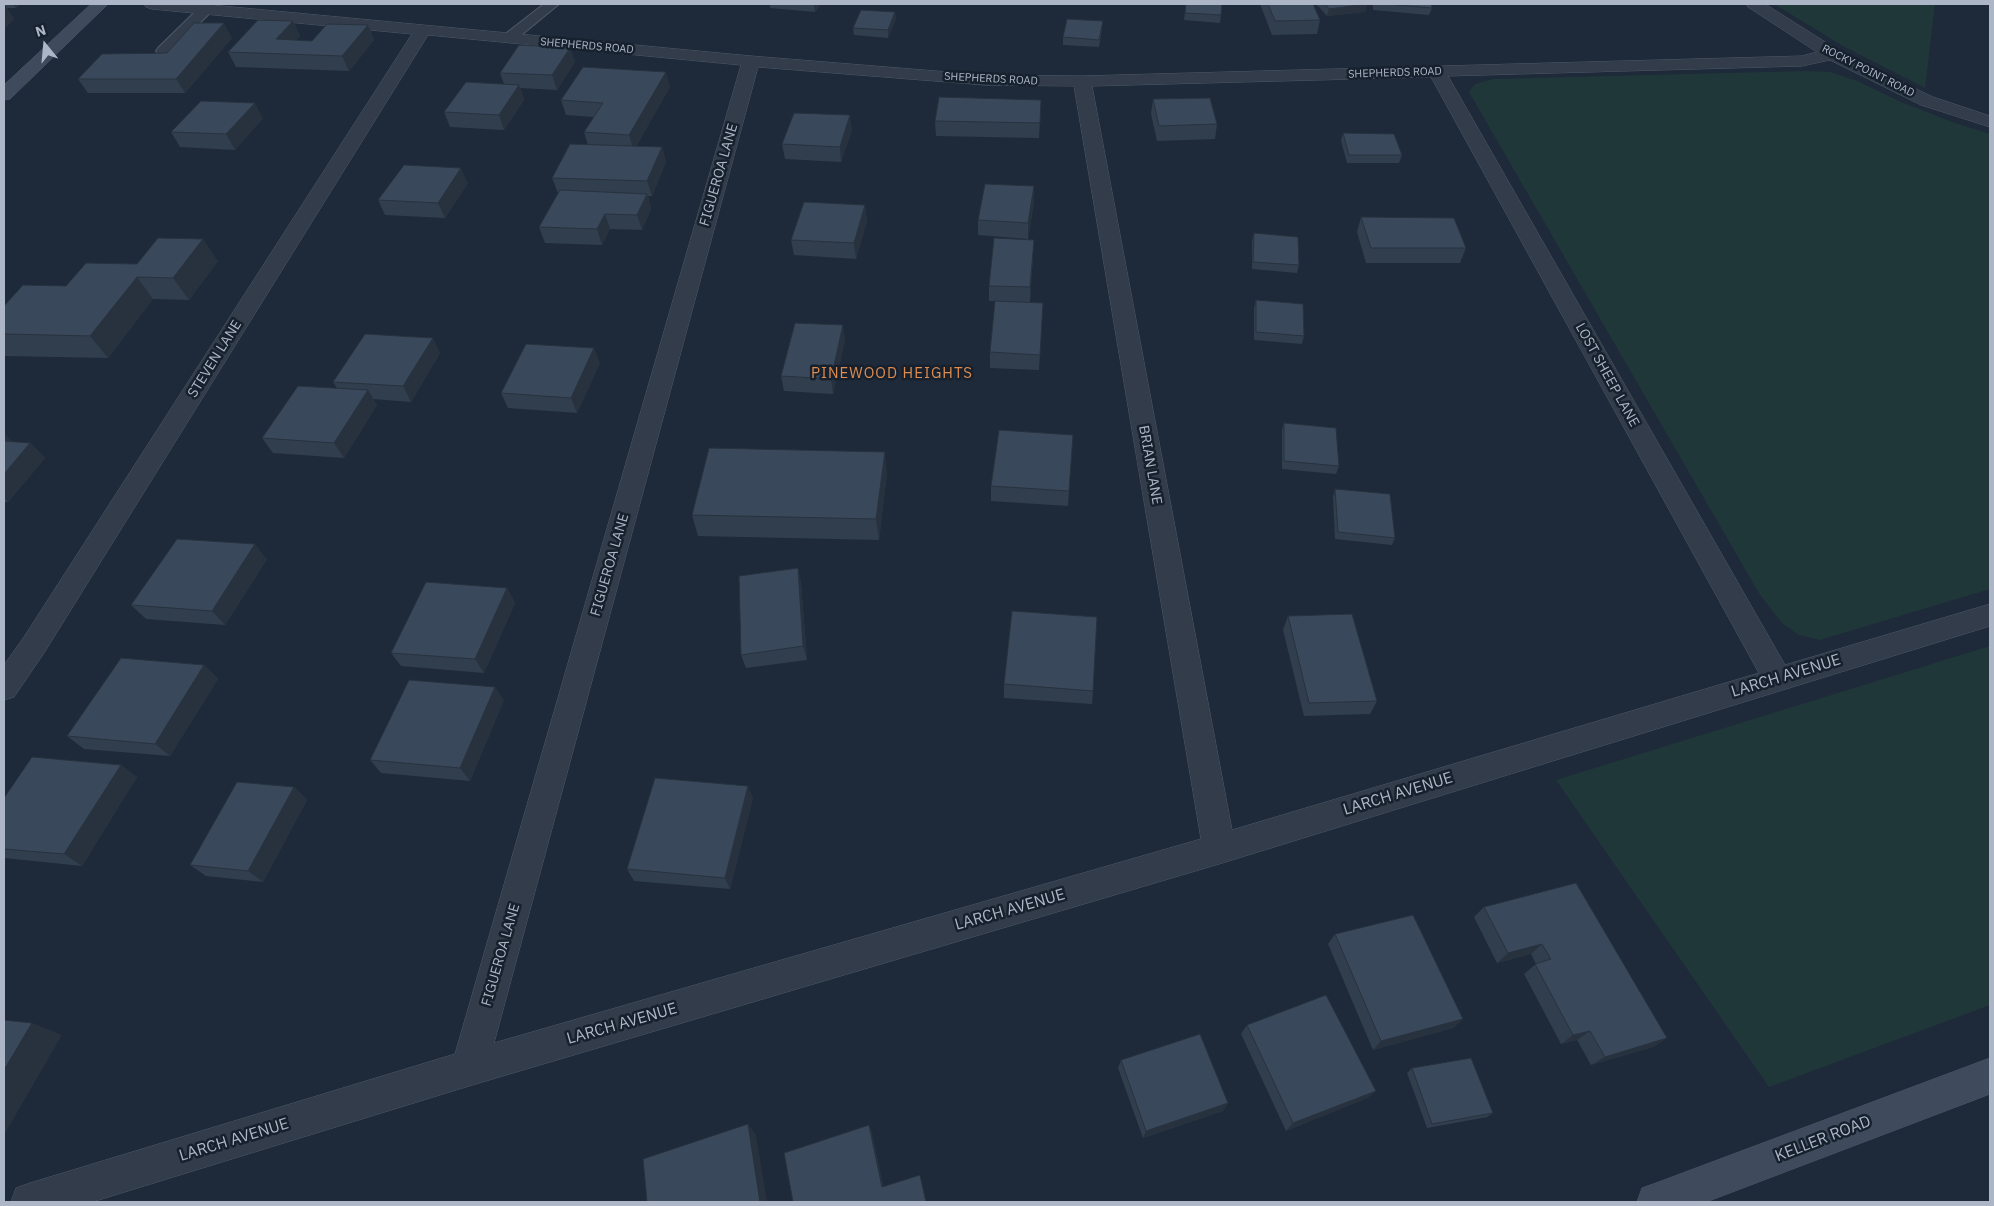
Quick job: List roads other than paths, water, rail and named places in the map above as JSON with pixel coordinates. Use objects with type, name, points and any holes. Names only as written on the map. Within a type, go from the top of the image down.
[{"type":"main road","points":[[4,96],[100,4]]},
{"type":"main road","name":"KELLER ROAD","points":[[1656,1202],[1990,1076]]},
{"type":"street","name":"SHEPHERDS ROAD","points":[[152,4],[751,61],[985,80],[1082,81],[1802,61],[1832,54]]},
{"type":"street","name":"ROCKY POINT ROAD","points":[[1754,4],[1832,54],[1927,101],[1990,122]]},
{"type":"street","name":"STEVEN LANE","points":[[4,688],[34,645],[423,29]]},
{"type":"street","name":"FIGUEROA LANE","points":[[469,1068],[751,61]]},
{"type":"street","name":"LOST SHEEP LANE","points":[[1437,72],[1777,678]]},
{"type":"street","name":"BRIAN LANE","points":[[1082,81],[1218,849]]},
{"type":"street","name":"LARCH AVENUE","points":[[30,1202],[469,1068],[1218,849],[1990,615]]},
{"type":"lane","points":[[509,38],[552,4]]},
{"type":"lane","points":[[163,51],[206,9]]},
{"type":"district","name":"PINEWOOD HEIGHTS","points":[[892,374]]}]
